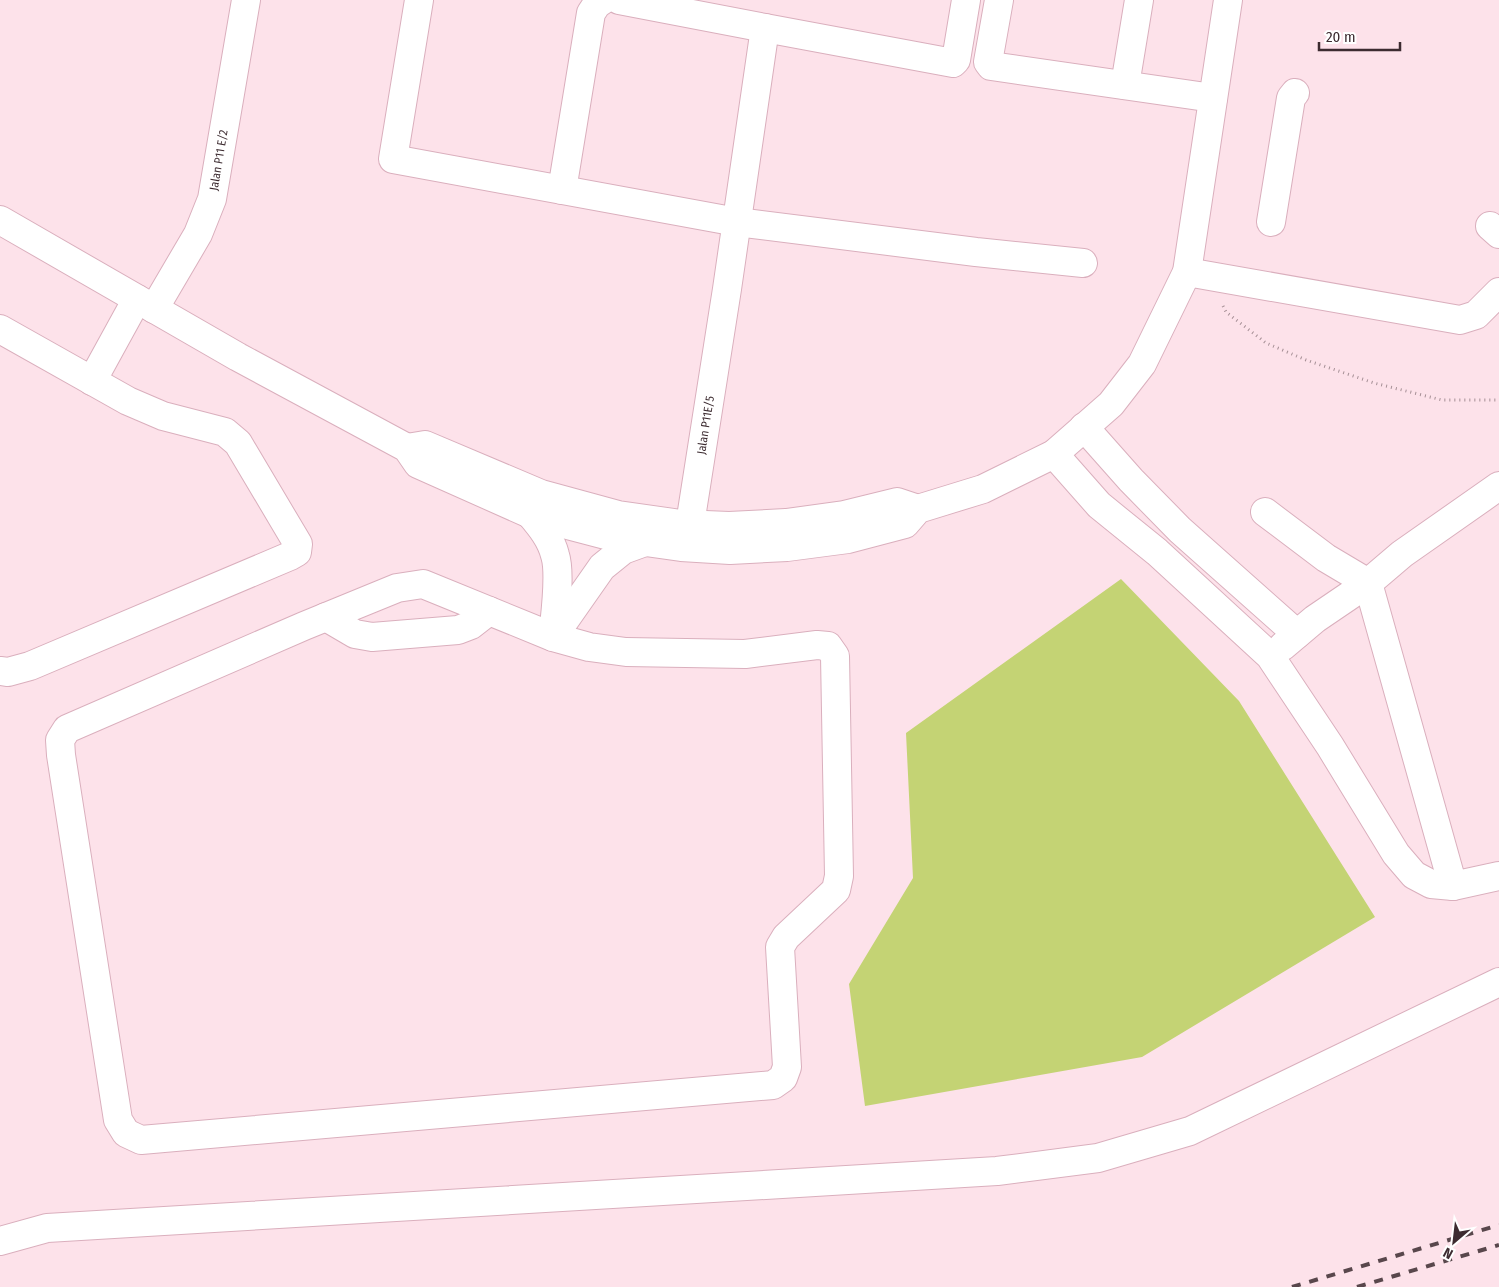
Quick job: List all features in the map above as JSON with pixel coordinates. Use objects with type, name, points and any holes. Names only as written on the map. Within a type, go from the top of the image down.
[{"type":"street","name":"Jalan P11 E/2","points":[[92,381],[198,234],[212,199],[246,0]]},
{"type":"street","points":[[419,0],[393,159],[736,222],[976,252],[1083,263]]},
{"type":"street","points":[[562,190],[591,14],[597,4],[603,0]]},
{"type":"street","points":[[619,0],[953,64],[956,60],[966,0]]},
{"type":"street","points":[[999,0],[988,62],[995,67],[1213,98]]},
{"type":"street","points":[[1125,85],[1139,0]]},
{"type":"street","points":[[0,220],[238,356],[407,448],[418,464],[531,515],[617,538],[681,547],[730,550],[839,540],[905,524],[918,509],[983,489],[1054,454],[1111,404],[1142,364],[1198,274],[1213,98],[1228,0]]},
{"type":"street","name":"Jalan P11E/5","points":[[690,524],[765,28]]},
{"type":"street","points":[[1270,222],[1291,98],[1295,93]]},
{"type":"street","points":[[1198,274],[1460,320],[1476,315],[1499,292]]},
{"type":"street","points":[[0,329],[128,401],[163,416],[224,432],[238,443],[298,544],[296,552],[290,556],[30,666],[13,671],[0,671]]},
{"type":"street","points":[[1084,427],[1131,480],[1180,530],[1296,634]]},
{"type":"street","points":[[407,448],[425,445],[541,494],[618,515],[690,524],[729,526],[786,523],[844,515],[897,502],[918,509]]},
{"type":"street","points":[[1054,454],[1099,505],[1157,552],[1270,656],[1330,746],[1396,854],[1414,875],[1431,884],[1453,886],[1499,876]]},
{"type":"street","points":[[1270,656],[1315,619],[1368,583],[1402,554],[1499,486]]},
{"type":"street","points":[[1265,512],[1326,558],[1368,583],[1453,886]]},
{"type":"street","points":[[531,515],[546,533],[556,555],[557,581],[553,637]]},
{"type":"street","points":[[553,637],[602,568],[623,550],[645,542]]},
{"type":"street","points":[[423,584],[553,637],[589,647],[626,652],[745,654],[817,645],[828,646],[835,656],[838,876],[836,890],[786,937],[780,947],[787,1067],[783,1078],[774,1085],[141,1140],[126,1133],[118,1120],[60,755],[60,740],[66,729],[397,588],[423,584]]},
{"type":"street","points":[[326,617],[354,634],[372,637],[458,630],[471,625],[489,610]]},
{"type":"street","points":[[0,1241],[47,1228],[997,1172],[1098,1158],[1190,1131],[1499,982]]},
{"type":"path","points":[[1198,274],[1226,312],[1266,343],[1306,360],[1374,383],[1442,400],[1499,400]]},
{"type":"green space","points":[[1121,579],[1239,701],[1375,917],[1142,1057],[865,1106],[849,984],[913,878],[906,733]]},
{"type":"railway","points":[[1292,1287],[1499,1225]]},
{"type":"railway","points":[[1357,1287],[1499,1245]]}]
